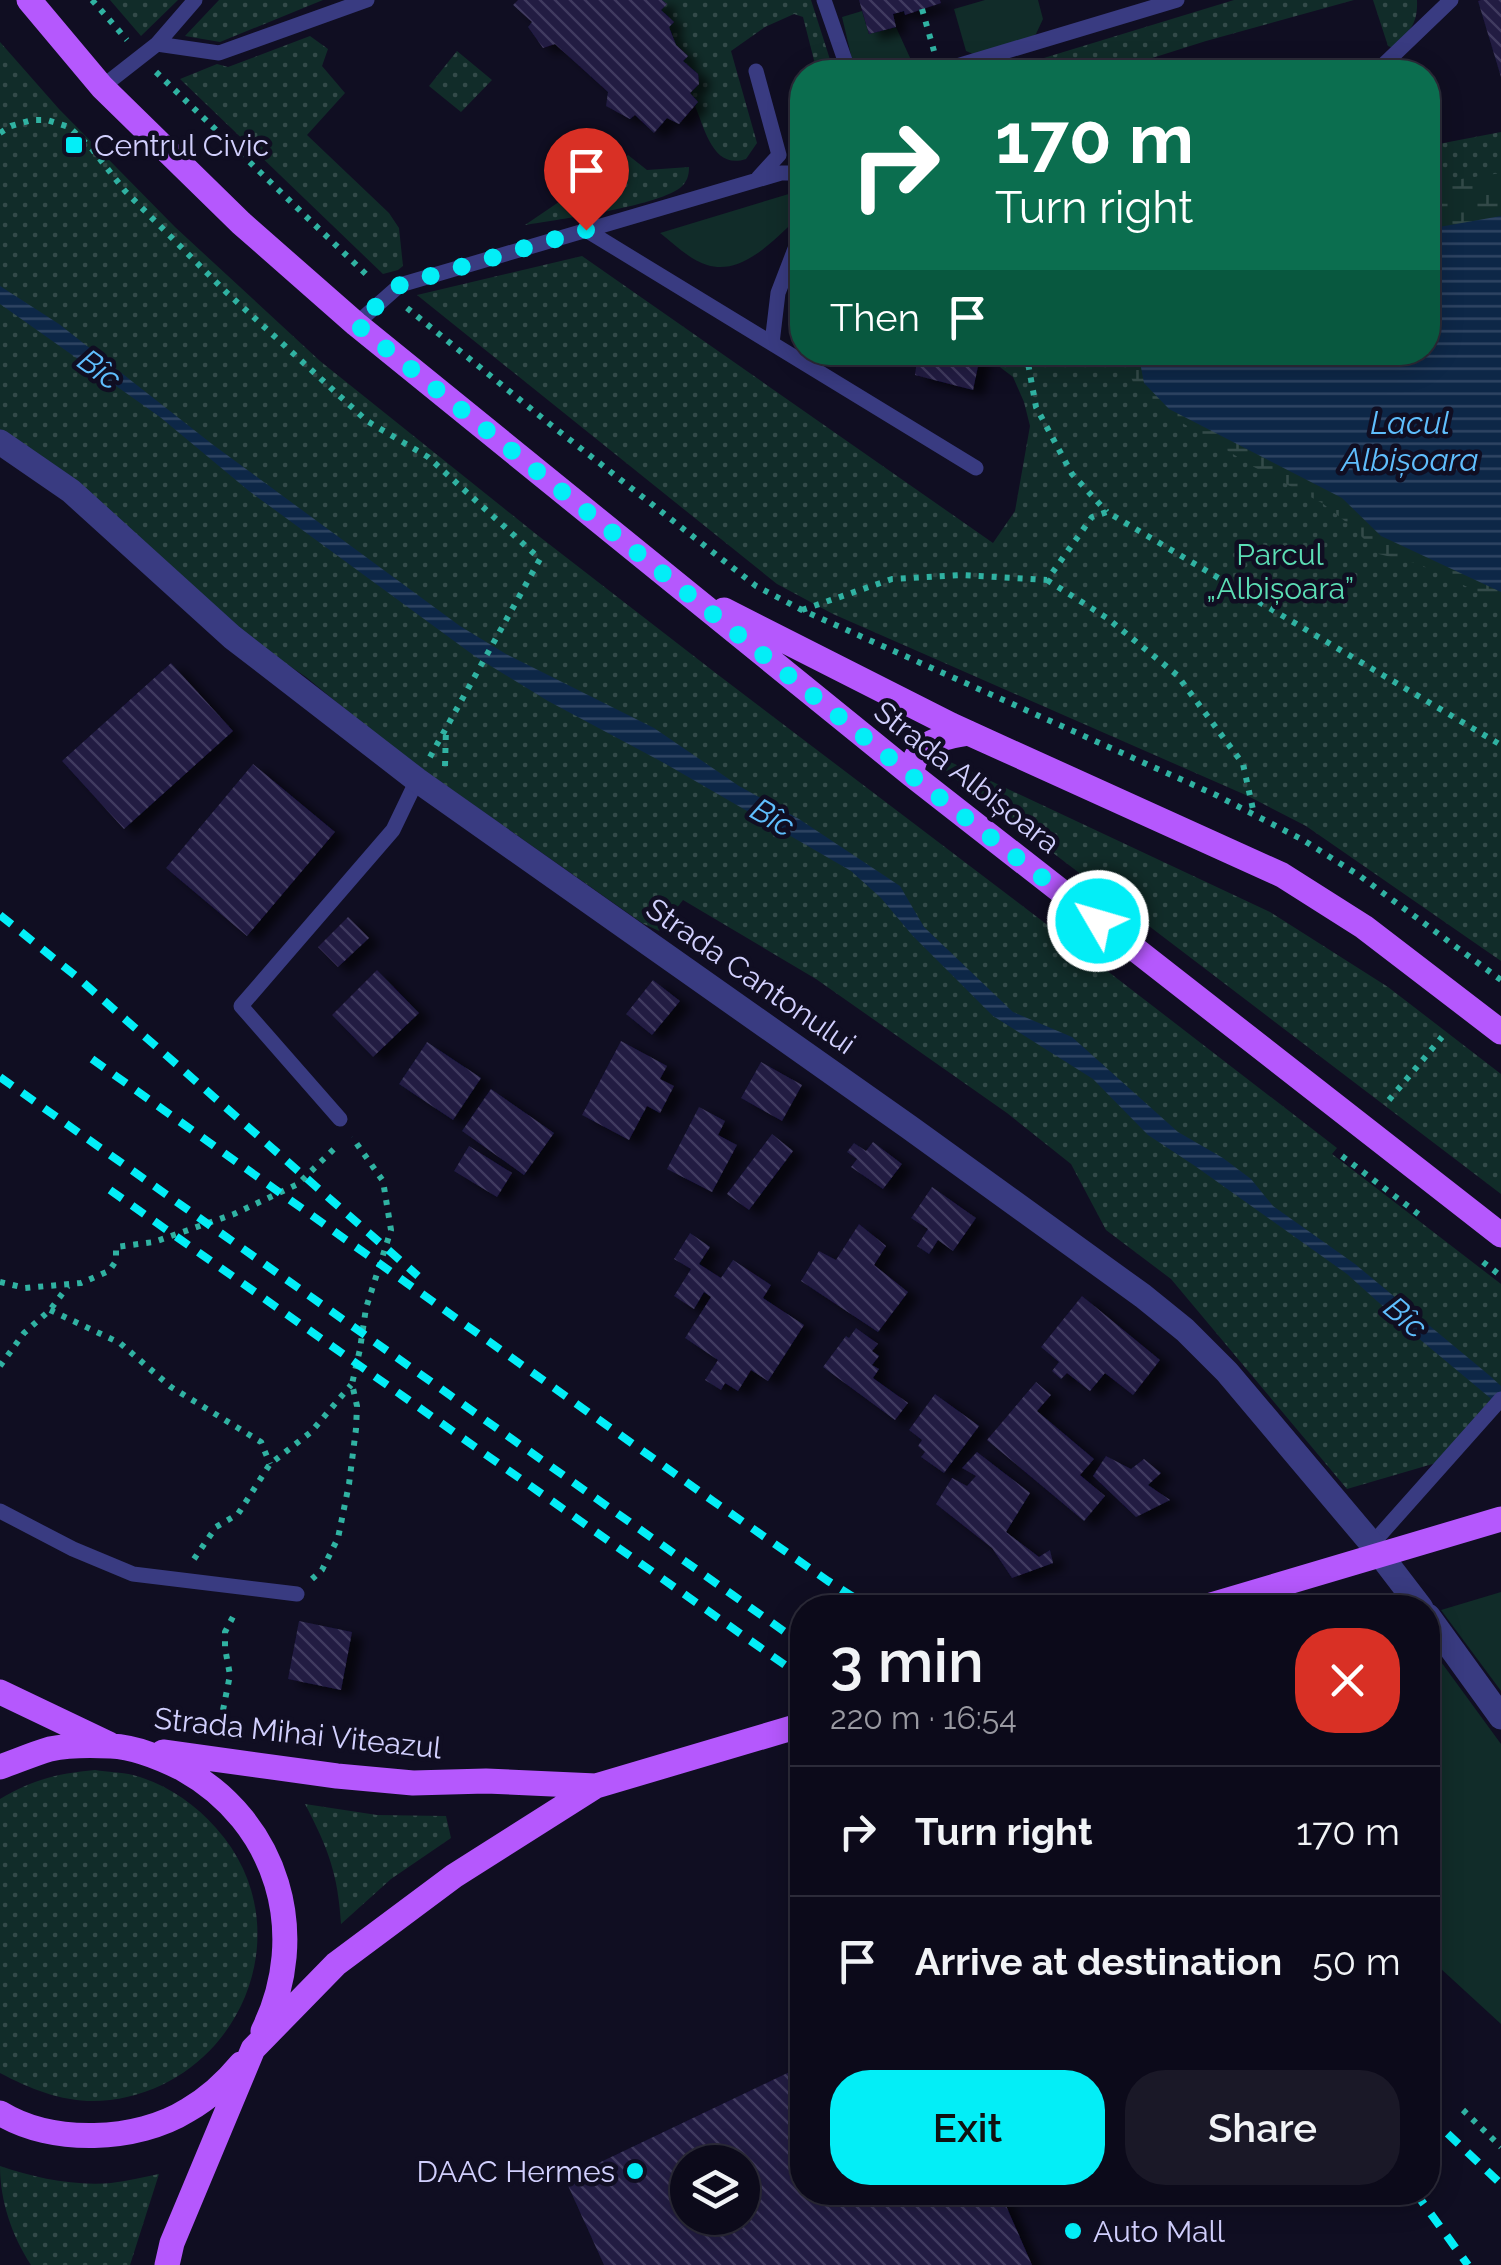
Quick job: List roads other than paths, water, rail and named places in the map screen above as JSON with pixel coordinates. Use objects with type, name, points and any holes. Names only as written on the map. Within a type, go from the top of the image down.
[{"type":"main road","name":"Strada Albișoara","points":[[28,0],[102,88],[242,223],[356,324],[912,776],[1501,1236]]},
{"type":"main road","name":"Strada Albișoara","points":[[680,587],[969,733],[1282,875],[1364,928],[1498,1028]]},
{"type":"main road","points":[[912,776],[912,764],[923,748],[969,733]]},
{"type":"main road","points":[[1245,1595],[1501,1519]]},
{"type":"main road","points":[[0,1692],[114,1746],[162,1758],[206,1782],[242,1817],[269,1858],[284,1906],[286,1956],[276,2005],[172,2242],[167,2265]]},
{"type":"main road","name":"Strada Mihai Viteazul","points":[[254,2049],[336,1964],[386,1925],[454,1876],[602,1784],[790,1729]]},
{"type":"main road","points":[[0,1767],[54,1748],[114,1746]]},
{"type":"main road","name":"Strada Mihai Viteazul","points":[[114,1746],[394,1781],[602,1784]]},
{"type":"main road","points":[[0,2112],[52,2132],[98,2136],[144,2129],[186,2112],[224,2084],[254,2049]]},
{"type":"street","name":"Strada Cantonului","points":[[0,442],[71,491],[232,636],[417,780],[910,1127],[1185,1330],[1227,1372],[1411,1595]]},
{"type":"street","points":[[1440,1633],[1501,1717]]},
{"type":"lane","points":[[102,88],[157,44],[196,0]]},
{"type":"lane","points":[[157,44],[219,53],[368,0]]},
{"type":"lane","points":[[824,0],[845,60]]},
{"type":"lane","points":[[978,60],[1177,0]]},
{"type":"lane","points":[[1388,60],[1451,0]]},
{"type":"lane","points":[[756,70],[780,155],[756,181]]},
{"type":"lane","points":[[356,324],[400,285],[790,173]]},
{"type":"lane","points":[[586,230],[790,354]]},
{"type":"lane","points":[[772,343],[778,293],[790,262]]},
{"type":"lane","points":[[808,365],[976,468]]},
{"type":"lane","points":[[340,1119],[242,1006],[393,830],[417,780]]},
{"type":"lane","points":[[1372,1544],[1501,1399]]},
{"type":"lane","points":[[0,1511],[72,1550],[133,1574],[297,1594]]},
{"type":"water","name":"Lacul Albișoara","points":[[1501,216],[1501,592],[1381,536],[1342,498],[1169,409],[1144,383],[1141,365],[1440,365],[1440,227]]},
{"type":"water","name":"Bîc","points":[[0,286],[59,324],[212,444],[460,626],[506,654],[654,728],[900,886],[924,927],[1013,1012],[1072,1037],[1178,1132],[1251,1179],[1273,1206],[1355,1264],[1489,1375],[1501,1386],[1501,1407],[1347,1274],[1148,1135],[1093,1079],[993,1016],[851,871],[476,657],[249,491],[160,417],[0,304]]},
{"type":"railway","points":[[0,915],[77,977],[418,1276]]},
{"type":"railway","points":[[92,1059],[850,1595]]},
{"type":"railway","points":[[0,1077],[790,1636]]},
{"type":"railway","points":[[110,1190],[790,1669]]},
{"type":"railway","points":[[1440,2034],[1447,2041]]},
{"type":"railway","points":[[1440,2126],[1501,2184]]},
{"type":"railway","points":[[1424,2205],[1468,2265]]},
{"type":"place","name":"Centrul Civic","points":[[74,145]]},
{"type":"place","name":"DAAC Hermes","points":[[635,2171]]},
{"type":"place","name":"Auto Mall","points":[[1073,2231]]},
{"type":"park label","name":"Parcul „Albișoara”","points":[[1280,571]]}]
